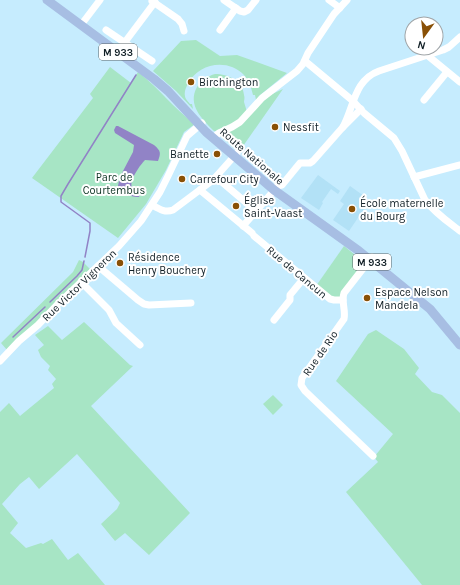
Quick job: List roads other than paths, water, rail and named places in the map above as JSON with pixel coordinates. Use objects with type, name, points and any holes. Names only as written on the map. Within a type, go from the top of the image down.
[{"type":"main road","name":"Route Nationale","points":[[47,0],[83,24]]},
{"type":"main road","name":"Route Nationale","points":[[54,0],[160,83],[215,137],[276,188],[334,233],[403,279],[445,318],[460,338]]},
{"type":"main road","name":"Route Nationale","points":[[371,258],[430,308],[460,345]]},
{"type":"street","points":[[83,24],[100,0]]},
{"type":"street","points":[[224,0],[242,12],[246,12],[256,0]]},
{"type":"street","points":[[329,0],[340,8]]},
{"type":"street","points":[[215,137],[240,122],[262,98],[297,71],[334,14],[347,0]]},
{"type":"street","points":[[125,42],[153,1],[178,19],[182,24],[184,31]]},
{"type":"street","points":[[220,30],[236,8]]},
{"type":"street","points":[[106,30],[152,61]]},
{"type":"street","points":[[444,49],[448,48],[460,37]]},
{"type":"street","points":[[343,127],[352,101],[363,82],[372,74],[424,56]]},
{"type":"street","points":[[428,56],[460,82]]},
{"type":"street","points":[[304,61],[394,138],[402,151],[425,200],[440,216],[460,231]]},
{"type":"street","points":[[424,100],[447,72]]},
{"type":"street","points":[[243,226],[297,161],[302,160],[308,163],[314,160],[361,109]]},
{"type":"street","name":"Rue Victor Vigneron","points":[[0,361],[18,341],[38,325],[128,237],[152,205],[186,138],[201,124]]},
{"type":"street","points":[[152,205],[163,210],[171,211],[216,177],[236,155]]},
{"type":"street","points":[[414,177],[460,164]]},
{"type":"street","points":[[216,177],[256,211]]},
{"type":"street","name":"Rue de Cancun","points":[[200,190],[331,300],[343,300]]},
{"type":"street","name":"Rue de Rio","points":[[371,258],[344,293],[344,319],[302,378],[301,385],[305,391],[373,456]]},
{"type":"street","points":[[98,266],[144,304],[191,303]]},
{"type":"street","points":[[274,320],[290,300],[290,295],[304,278]]},
{"type":"street","points":[[81,282],[109,310],[116,323],[140,345]]},
{"type":"waterway","points":[[85,257],[90,223],[61,202],[61,196],[136,75]]},
{"type":"waterway","points":[[50,302],[82,270],[84,261]]},
{"type":"waterway","points":[[13,337],[45,307]]},
{"type":"place","name":"Birchington","points":[[191,82]]},
{"type":"place","name":"Nessfit","points":[[275,127]]},
{"type":"place","name":"Banette","points":[[217,154]]},
{"type":"place","name":"Carrefour City","points":[[182,179]]},
{"type":"place","name":"Église Saint-Vaast","points":[[236,206]]},
{"type":"place","name":"École maternelle du Bourg","points":[[352,209]]},
{"type":"place","name":"Résidence Henry Bouchery","points":[[120,263]]},
{"type":"place","name":"Espace Nelson Mandela","points":[[367,298]]},
{"type":"park label","name":"Parc de Courtembus","points":[[114,183]]}]
